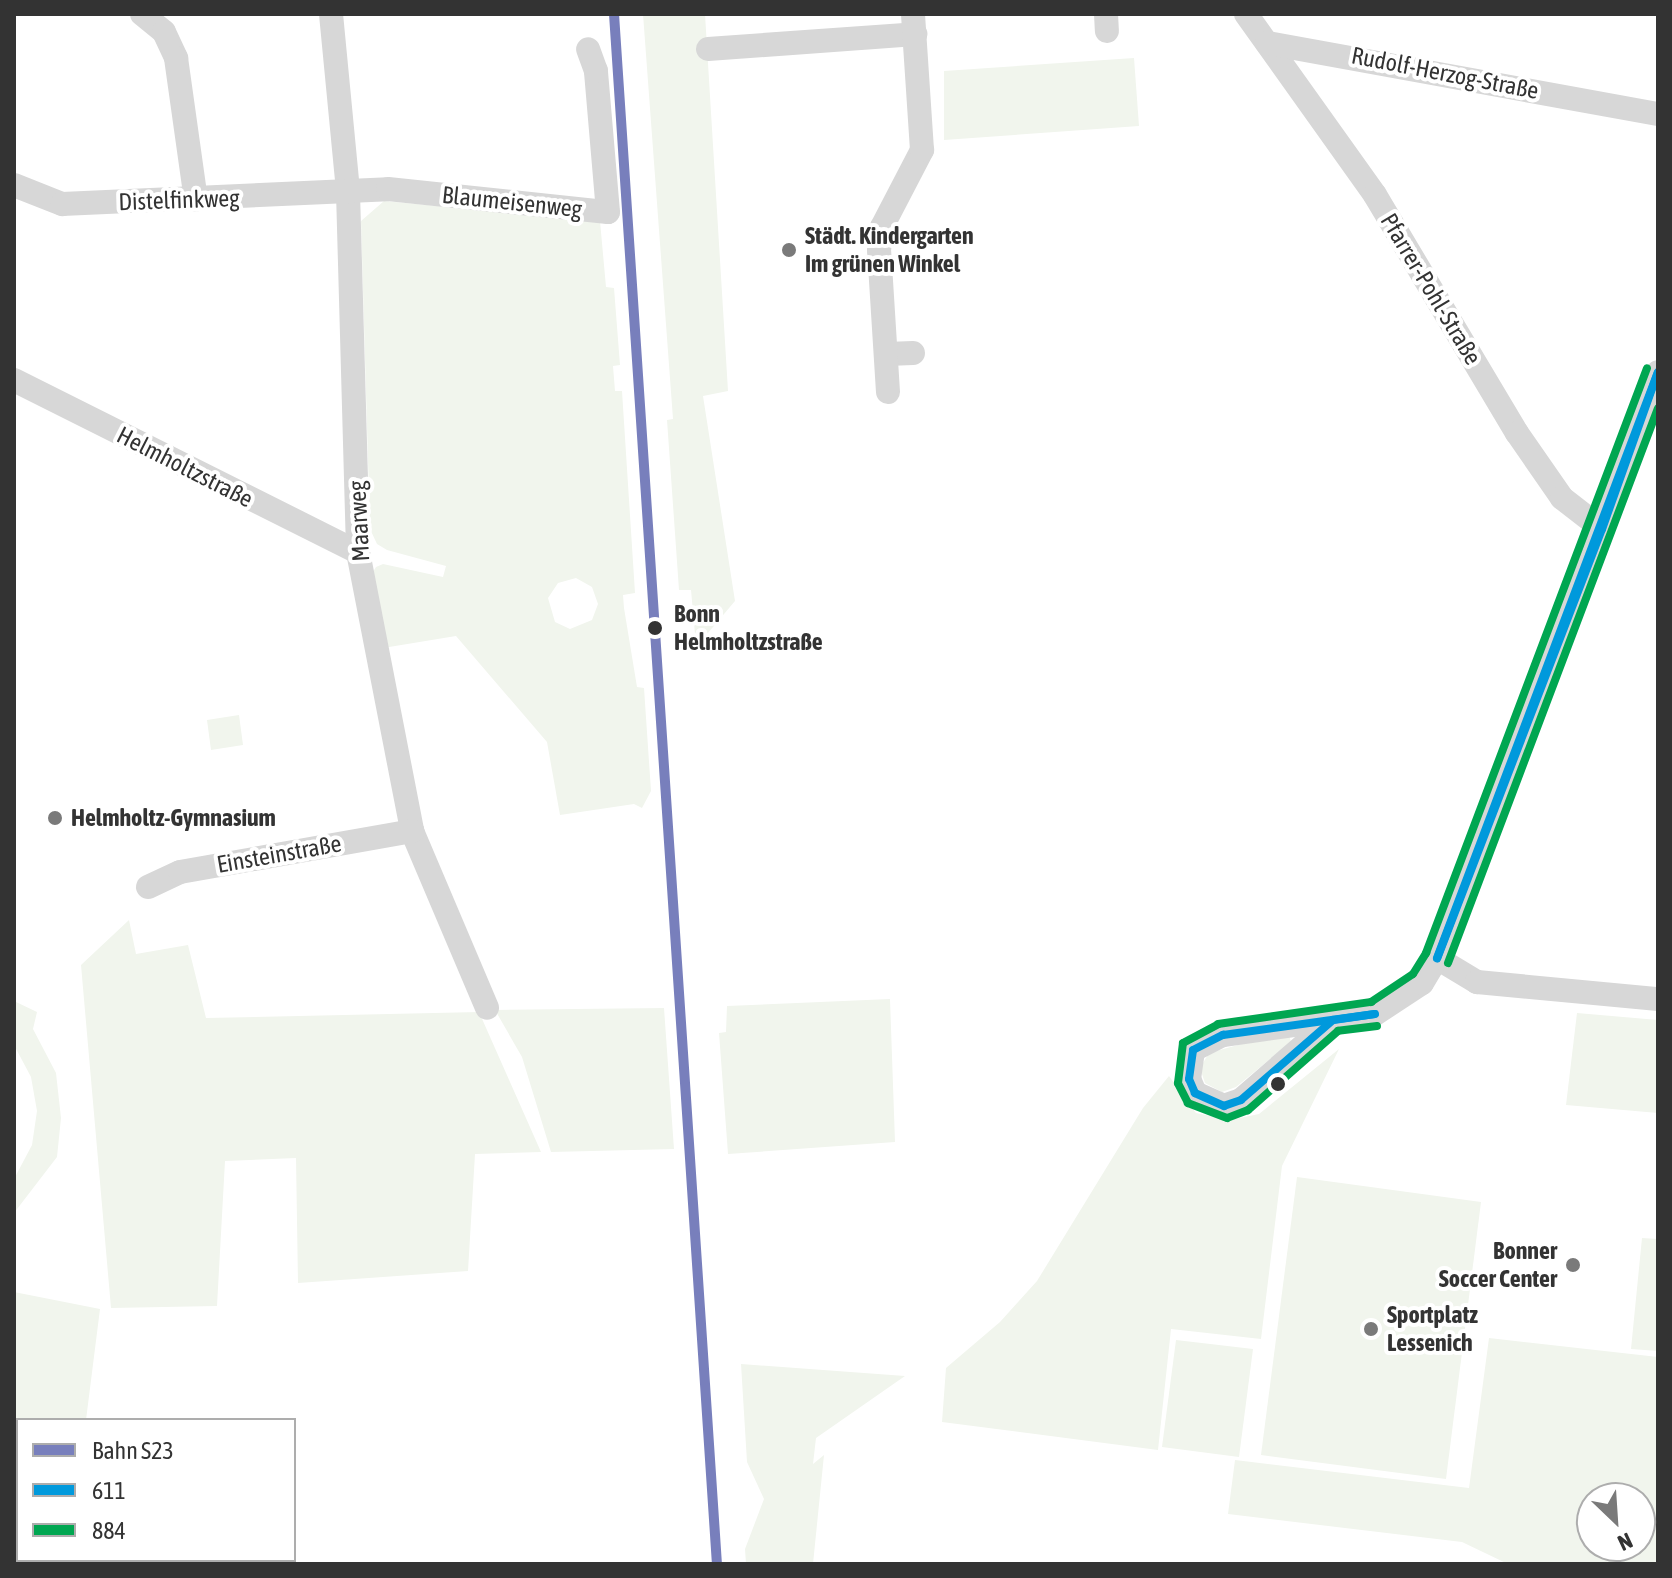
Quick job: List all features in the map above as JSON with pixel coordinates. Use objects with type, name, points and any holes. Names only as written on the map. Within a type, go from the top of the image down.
[{"type":"street","points":[[142,14],[164,32],[176,58],[196,200]]},
{"type":"street","name":"Maarweg","points":[[331,14],[348,192],[358,552],[412,831],[487,1008]]},
{"type":"street","points":[[1246,14],[1267,43]]},
{"type":"street","points":[[708,49],[914,24],[922,150],[882,227],[879,250],[888,392]]},
{"type":"street","name":"Rudolf-Herzog-Straße","points":[[1267,43],[1658,114]]},
{"type":"street","name":"Pfarrer-Pohl-Straße","points":[[1267,43],[1375,195],[1517,433],[1562,498],[1602,529]]},
{"type":"street","name":"Blaumeisenweg","points":[[348,192],[388,189],[608,212],[596,71],[588,49]]},
{"type":"street","name":"Distelfinkweg","points":[[14,185],[62,204],[348,192]]},
{"type":"street","points":[[887,354],[913,353]]},
{"type":"street","points":[[1333,1020],[1241,1100],[1224,1106],[1195,1093],[1189,1079],[1193,1050],[1213,1040],[1250,1028],[1375,1014],[1422,983],[1437,958],[1602,529],[1658,372]]},
{"type":"street","name":"Helmholtzstraße","points":[[14,380],[358,552]]},
{"type":"street","name":"Einsteinstraße","points":[[148,887],[180,872],[412,831]]},
{"type":"street","points":[[1437,958],[1477,982],[1658,999]]},
{"type":"shaded area","points":[[643,14],[705,14],[728,391],[703,396],[735,601],[702,640],[695,634],[691,590],[679,590],[667,420],[673,419]]},
{"type":"shaded area","points":[[1134,58],[1139,126],[944,140],[944,71]]},
{"type":"shaded area","points":[[384,201],[600,221],[606,287],[614,288],[620,365],[613,366],[615,391],[622,391],[635,593],[623,595],[624,608],[637,687],[644,688],[651,791],[642,808],[634,804],[560,815],[547,742],[456,636],[383,648],[371,575],[376,567],[383,564],[443,577],[446,566],[387,550],[377,544],[370,529],[361,221]],"holes":[[[576,578],[592,587],[598,604],[592,620],[570,629],[555,622],[548,598],[558,583]]]},
{"type":"shaded area","points":[[239,715],[243,745],[211,750],[207,720]]},
{"type":"shaded area","points":[[129,920],[136,954],[188,945],[206,1018],[479,1012],[541,1152],[475,1154],[468,1271],[298,1283],[296,1158],[225,1161],[217,1306],[111,1308],[81,965]]},
{"type":"shaded area","points":[[890,999],[895,1142],[728,1154],[719,1033],[726,1032],[727,1006]]},
{"type":"shaded area","points":[[14,1001],[37,1012],[33,1029],[56,1073],[61,1118],[57,1157],[14,1213],[14,1179],[32,1145],[37,1111],[31,1077],[14,1045]]},
{"type":"shaded area","points":[[664,1008],[674,1149],[551,1152],[522,1057],[495,1010]]},
{"type":"shaded area","points":[[1577,1013],[1658,1020],[1658,1113],[1566,1105]]},
{"type":"shaded area","points":[[1288,1031],[1291,1042],[1236,1087],[1222,1092],[1205,1083],[1200,1068],[1209,1053]]},
{"type":"shaded area","points":[[1339,1049],[1282,1166],[1261,1339],[1171,1329],[1158,1450],[942,1422],[946,1368],[1000,1322],[1037,1281],[1143,1108],[1169,1076],[1196,1113],[1230,1120],[1259,1114]]},
{"type":"shaded area","name":"Sportplatz Lessenich","points":[[1297,1177],[1481,1202],[1446,1479],[1261,1455]]},
{"type":"shaded area","points":[[1642,1238],[1658,1239],[1658,1351],[1631,1349]]},
{"type":"shaded area","points":[[14,1292],[100,1309],[86,1418],[16,1418],[16,1562],[65,1564],[14,1564]]},
{"type":"shaded area","points":[[1489,1338],[1658,1357],[1658,1564],[1508,1564],[1462,1542],[1228,1514],[1235,1460],[1469,1488]]},
{"type":"shaded area","points":[[1176,1340],[1253,1349],[1239,1457],[1162,1447]]},
{"type":"shaded area","points":[[741,1364],[905,1376],[816,1438],[813,1464],[824,1455],[813,1564],[746,1564],[745,1549],[764,1499],[747,1462]]},
{"type":"rail line","name":"S23","points":[[614,14],[717,1564]]},
{"type":"transit line","name":"884","points":[[1377,1026],[1338,1031],[1248,1110],[1227,1118],[1188,1103],[1178,1083],[1183,1043],[1218,1024],[1371,1002],[1413,974],[1426,953],[1647,368]]},
{"type":"transit line","name":"611","points":[[1658,372],[1602,529],[1437,958],[1658,372]]},
{"type":"transit line","name":"884","points":[[1448,963],[1658,408]]},
{"type":"transit line","name":"611","points":[[1375,1014],[1333,1020],[1241,1100],[1224,1106],[1195,1093],[1189,1079],[1193,1050],[1223,1035],[1375,1014]]},
{"type":"place","name":"Städt. Kindergarten Im grünen Winkel","points":[[789,250]]},
{"type":"place","name":"Bonn Helmholtzstraße","points":[[655,628]]},
{"type":"place","name":"Helmholtz-Gymnasium","points":[[55,818]]},
{"type":"place","name":"Bonner Soccer Center","points":[[1573,1265]]},
{"type":"place","name":"Sportplatz Lessenich","points":[[1371,1329]]}]
